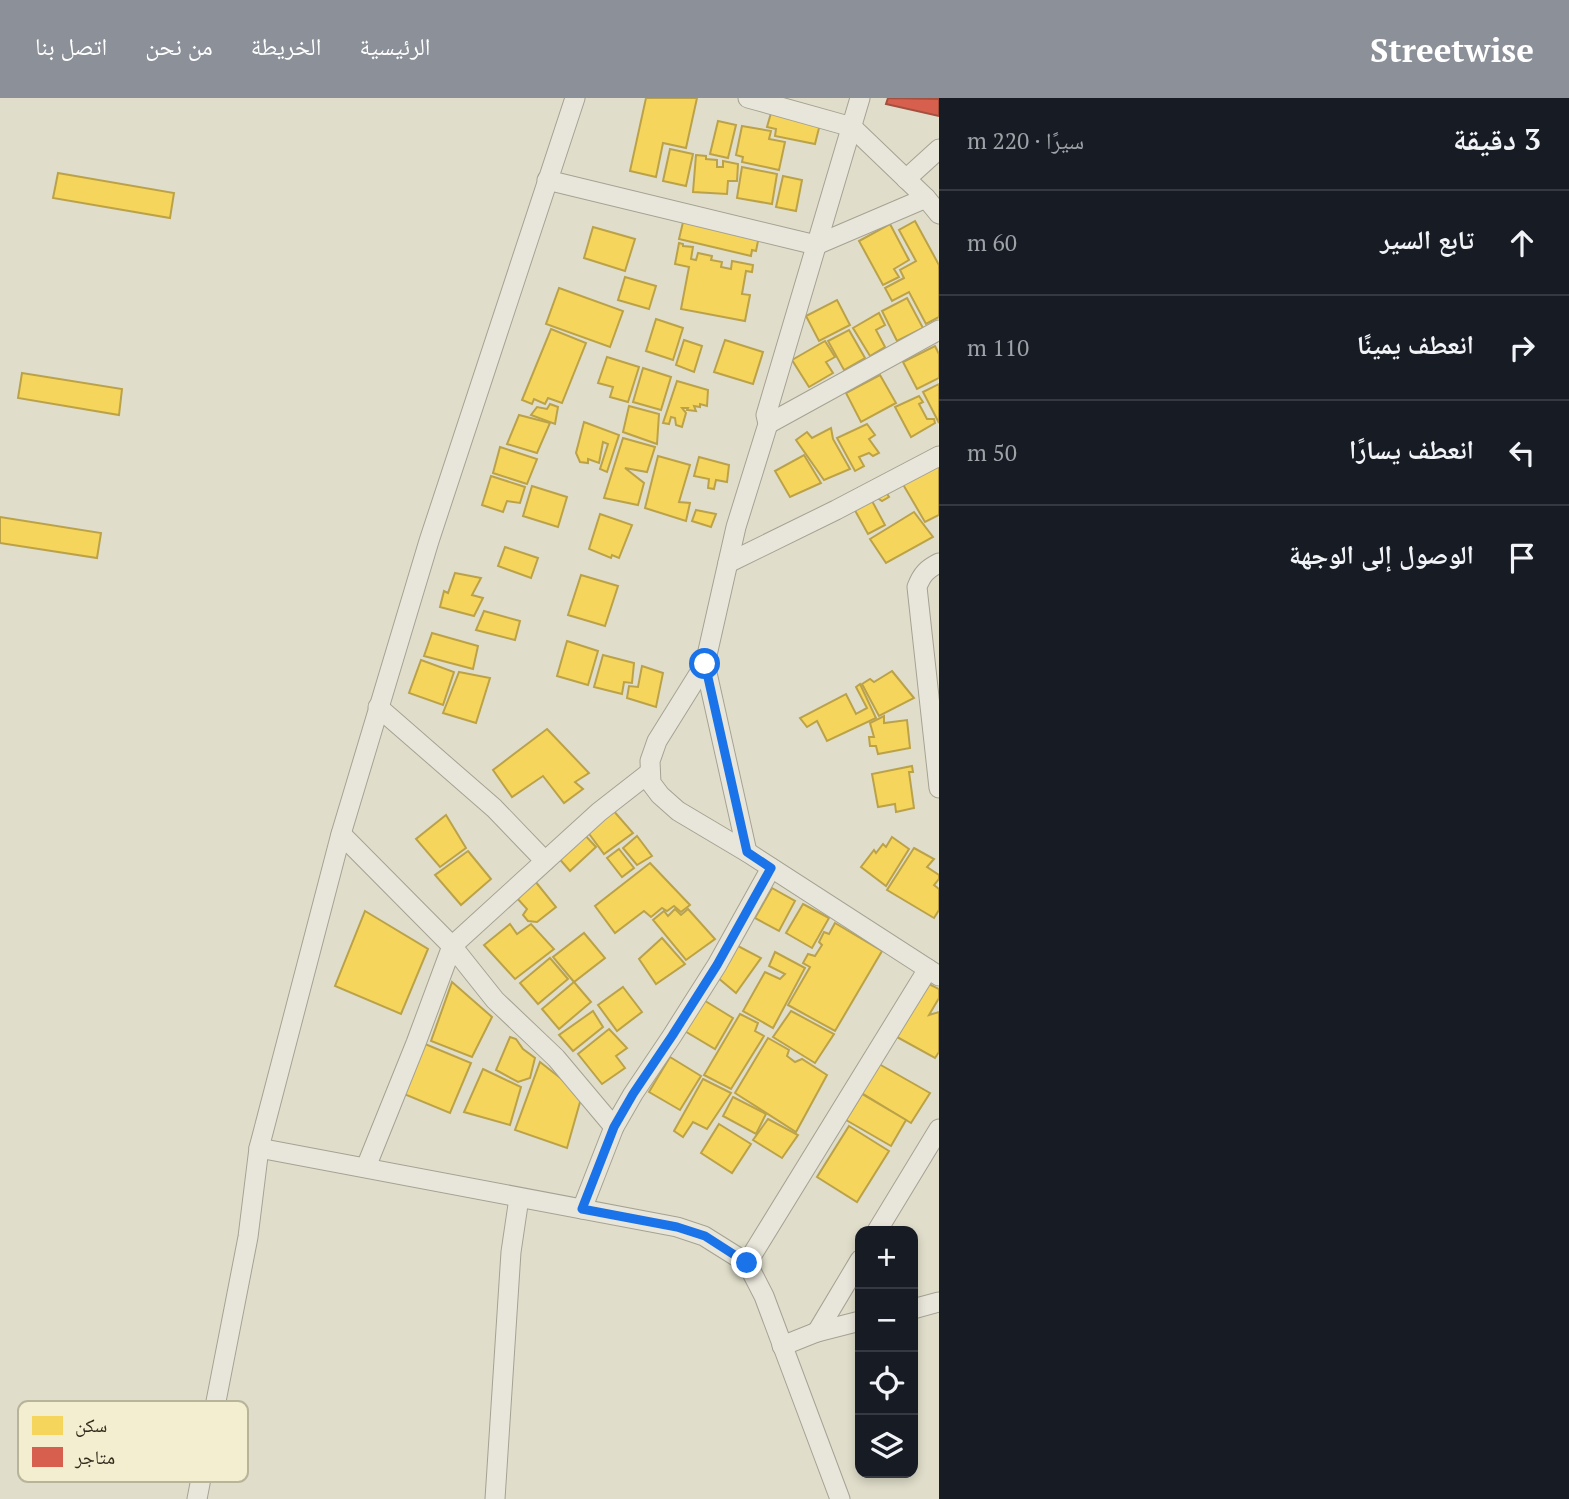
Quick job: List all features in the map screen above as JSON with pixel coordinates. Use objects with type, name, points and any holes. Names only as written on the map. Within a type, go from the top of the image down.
[{"type":"street","points":[[216,1401],[248,1237],[259,1148],[341,834],[429,541],[575,98]]},
{"type":"street","points":[[748,98],[852,127],[926,198],[939,214]]},
{"type":"street","points":[[747,1263],[933,973],[747,852],[678,811],[660,795],[651,783],[649,773],[657,741],[705,664],[736,527],[768,424],[766,415],[860,98]]},
{"type":"street","points":[[906,179],[939,149]]},
{"type":"street","points":[[547,180],[816,245],[926,198]]},
{"type":"street","points":[[768,424],[939,330]]},
{"type":"street","points":[[728,562],[939,456]]},
{"type":"street","points":[[939,563],[922,575],[917,587],[939,788]]},
{"type":"street","points":[[705,664],[747,852]]},
{"type":"street","points":[[378,707],[494,807],[545,861]]},
{"type":"street","points":[[366,1167],[452,946],[599,812],[649,773]]},
{"type":"street","points":[[341,834],[452,946],[495,1000],[556,1058],[614,1127]]},
{"type":"street","points":[[582,1209],[614,1127],[717,965],[771,868]]},
{"type":"street","points":[[880,1226],[939,1129]]},
{"type":"street","points":[[259,1148],[677,1227],[705,1236],[747,1263],[764,1296],[840,1499]]},
{"type":"street","points":[[495,1499],[511,1252],[519,1198]]},
{"type":"street","points":[[817,1332],[855,1268]]},
{"type":"street","points":[[918,1308],[939,1302]]},
{"type":"street","points":[[782,1346],[817,1332],[855,1322]]},
{"type":"building: سكن","points":[[646,98],[697,98],[686,148],[663,143],[656,177],[630,171]]},
{"type":"building: سكن","points":[[771,113],[820,124],[815,144],[775,136],[776,129],[767,127]]},
{"type":"building: سكن","points":[[718,121],[736,125],[728,158],[710,154]]},
{"type":"building: سكن","points":[[742,126],[771,131],[769,139],[785,142],[779,170],[742,162],[743,157],[736,155]]},
{"type":"building: سكن","points":[[670,149],[693,154],[686,186],[663,181]]},
{"type":"building: سكن","points":[[696,155],[717,160],[717,167],[723,167],[723,161],[738,164],[737,181],[728,181],[727,194],[693,192]]},
{"type":"building: سكن","points":[[742,167],[777,174],[772,204],[737,198]]},
{"type":"building: سكن","points":[[58,173],[174,193],[170,218],[53,198]]},
{"type":"building: سكن","points":[[783,176],[802,180],[796,211],[776,207]]},
{"type":"building: سكن","points":[[684,218],[759,236],[756,251],[752,250],[751,256],[679,239]]},
{"type":"building: سكن","points":[[915,221],[939,265],[939,317],[926,324],[909,292],[892,301],[885,288],[904,278],[900,270],[916,261],[899,230]]},
{"type":"building: سكن","points":[[890,224],[909,260],[894,269],[899,277],[883,285],[859,241]]},
{"type":"building: سكن","points":[[593,227],[635,239],[625,271],[584,258]]},
{"type":"building: سكن","points":[[679,243],[693,247],[691,259],[696,260],[698,253],[712,256],[711,260],[722,262],[721,267],[731,269],[732,261],[753,265],[752,272],[746,271],[742,294],[750,295],[745,321],[681,309],[689,267],[675,264]]},
{"type":"building: سكن","points":[[625,277],[656,286],[649,309],[618,300]]},
{"type":"building: سكن","points":[[559,288],[623,311],[610,347],[546,324]]},
{"type":"building: سكن","points":[[907,298],[923,328],[897,341],[882,311]]},
{"type":"building: سكن","points":[[837,300],[850,325],[819,341],[806,316]]},
{"type":"building: سكن","points":[[879,313],[885,325],[876,330],[885,347],[870,356],[853,328]]},
{"type":"building: سكن","points":[[656,319],[683,328],[673,360],[646,351]]},
{"type":"building: سكن","points":[[551,329],[586,343],[562,403],[548,398],[545,404],[534,399],[532,404],[522,400]]},
{"type":"building: سكن","points":[[849,330],[865,358],[844,370],[828,341]]},
{"type":"building: سكن","points":[[684,340],[702,346],[694,372],[676,365]]},
{"type":"building: سكن","points":[[725,340],[763,352],[753,384],[714,372]]},
{"type":"building: سكن","points":[[825,341],[835,357],[826,362],[833,373],[809,387],[792,360]]},
{"type":"building: سكن","points":[[935,346],[939,354],[939,378],[917,389],[903,362]]},
{"type":"building: سكن","points":[[607,357],[639,367],[628,402],[610,397],[613,387],[598,383]]},
{"type":"building: سكن","points":[[643,368],[671,377],[661,410],[633,402]]},
{"type":"building: سكن","points":[[22,373],[122,389],[119,415],[18,398]]},
{"type":"building: سكن","points":[[880,375],[896,403],[861,422],[846,393]]},
{"type":"building: سكن","points":[[677,381],[708,390],[707,406],[694,406],[696,411],[682,408],[686,413],[682,427],[676,425],[675,418],[671,417],[669,424],[663,423]]},
{"type":"building: سكن","points":[[939,384],[939,423],[923,392]]},
{"type":"building: سكن","points":[[919,396],[923,402],[919,404],[927,419],[934,419],[935,423],[911,437],[895,407]]},
{"type":"building: سكن","points":[[550,404],[558,407],[555,424],[531,415],[537,407],[547,409]]},
{"type":"building: سكن","points":[[629,406],[659,414],[657,444],[623,432]]},
{"type":"building: سكن","points":[[519,415],[550,423],[537,453],[507,444]]},
{"type":"building: سكن","points":[[584,422],[619,435],[607,472],[600,469],[608,444],[603,442],[599,463],[588,459],[588,463],[580,462],[576,453]]},
{"type":"building: سكن","points":[[867,424],[875,435],[869,439],[879,453],[859,457],[864,466],[855,471],[837,438]]},
{"type":"building: سكن","points":[[831,428],[833,439],[850,469],[824,480],[796,440],[807,432],[812,438]]},
{"type":"building: سكن","points":[[623,438],[655,447],[647,472],[625,468],[644,483],[638,505],[604,498]]},
{"type":"building: سكن","points":[[500,447],[537,459],[527,484],[493,473]]},
{"type":"building: سكن","points":[[804,455],[821,483],[790,497],[775,471]]},
{"type":"building: سكن","points":[[658,456],[690,465],[679,502],[690,503],[686,521],[645,508]]},
{"type":"building: سكن","points":[[699,457],[729,465],[727,482],[716,480],[714,489],[708,488],[709,479],[694,476]]},
{"type":"building: سكن","points":[[939,461],[939,515],[925,522],[901,481]]},
{"type":"building: سكن","points":[[491,476],[525,487],[520,503],[507,501],[503,512],[482,505]]},
{"type":"building: سكن","points":[[532,486],[567,497],[558,527],[523,516]]},
{"type":"building: سكن","points":[[884,489],[889,497],[882,501],[876,497],[872,501],[885,525],[868,534],[852,505]]},
{"type":"building: سكن","points":[[696,510],[716,514],[711,527],[692,521]]},
{"type":"building: سكن","points":[[914,512],[933,537],[886,563],[870,539]]},
{"type":"building: سكن","points":[[600,514],[632,525],[619,558],[612,555],[611,558],[589,549]]},
{"type":"building: سكن","points":[[0,517],[101,533],[97,558],[0,543]]},
{"type":"building: سكن","points":[[505,547],[538,558],[531,578],[498,566]]},
{"type":"building: سكن","points":[[455,573],[481,578],[472,595],[483,598],[474,616],[440,607],[444,591],[448,593]]},
{"type":"building: سكن","points":[[581,575],[618,586],[605,626],[568,615]]},
{"type":"building: سكن","points":[[484,611],[520,621],[515,640],[476,630]]},
{"type":"building: سكن","points":[[432,633],[478,646],[473,669],[424,656]]},
{"type":"building: سكن","points":[[567,641],[598,651],[588,685],[557,676]]},
{"type":"building: سكن","points":[[603,655],[634,663],[632,683],[624,682],[622,694],[594,687]]},
{"type":"building: سكن","points":[[421,660],[454,672],[443,705],[409,693]]},
{"type":"building: سكن","points":[[642,666],[663,673],[656,707],[627,698],[629,686],[638,687]]},
{"type":"building: سكن","points":[[892,671],[914,698],[879,716],[862,684],[870,679],[874,682]]},
{"type":"building: سكن","points":[[459,672],[490,678],[476,723],[443,713]]},
{"type":"building: سكن","points":[[860,684],[876,718],[827,741],[817,721],[807,727],[800,718],[846,694],[856,714],[867,708],[856,687]]},
{"type":"building: سكن","points":[[884,716],[884,723],[907,720],[910,748],[878,754],[876,746],[870,746],[869,737],[874,737],[870,723]]},
{"type":"building: سكن","points":[[547,729],[589,773],[575,782],[583,789],[564,803],[543,776],[512,797],[493,770]]},
{"type":"building: سكن","points":[[912,766],[913,772],[909,772],[914,808],[896,812],[895,804],[878,807],[872,774]]},
{"type":"building: سكن","points":[[612,809],[633,833],[604,854],[587,831]]},
{"type":"building: سكن","points":[[446,815],[466,848],[440,867],[416,839]]},
{"type":"building: سكن","points":[[582,832],[596,847],[570,871],[556,855]]},
{"type":"building: سكن","points":[[637,836],[652,856],[637,865],[623,848]]},
{"type":"building: سكن","points":[[892,837],[909,849],[886,886],[861,867],[874,850],[876,853],[883,844],[886,847]]},
{"type":"building: سكن","points":[[914,848],[934,859],[927,867],[939,875],[934,885],[939,889],[939,910],[934,918],[887,890]]},
{"type":"building: سكن","points":[[619,849],[634,868],[622,877],[607,858]]},
{"type":"building: سكن","points":[[468,851],[491,879],[461,905],[435,875]]},
{"type":"building: سكن","points":[[650,863],[690,905],[681,912],[674,906],[667,911],[662,908],[651,917],[644,911],[615,933],[595,906]]},
{"type":"building: سكن","points":[[535,881],[556,907],[537,922],[528,921],[523,915],[527,909],[516,897]]},
{"type":"building: سكن","points":[[772,888],[795,901],[779,931],[755,918]]},
{"type":"building: سكن","points":[[803,904],[829,918],[812,948],[786,933]]},
{"type":"building: سكن","points":[[675,909],[681,915],[688,909],[715,939],[686,960],[653,920],[664,911],[668,916]]},
{"type":"building: سكن","points":[[365,911],[428,949],[401,1014],[335,986]]},
{"type":"building: سكن","points":[[835,923],[882,951],[835,1031],[788,1005],[810,967],[803,963],[808,954],[815,956],[822,945],[819,942],[824,932],[829,934]]},
{"type":"building: سكن","points":[[510,924],[517,934],[531,924],[554,949],[515,979],[484,945]]},
{"type":"building: سكن","points":[[584,933],[605,958],[574,982],[553,957]]},
{"type":"building: سكن","points":[[662,938],[685,964],[656,984],[639,959]]},
{"type":"building: سكن","points":[[736,945],[761,958],[736,993],[717,977]]},
{"type":"building: سكن","points":[[775,952],[805,968],[773,1028],[743,1011],[765,972],[780,979],[785,974],[769,966]]},
{"type":"building: سكن","points":[[550,958],[568,979],[538,1004],[520,983]]},
{"type":"building: سكن","points":[[452,982],[492,1017],[472,1057],[431,1041]]},
{"type":"building: سكن","points":[[574,982],[591,1002],[559,1029],[542,1009]]},
{"type":"building: سكن","points":[[927,983],[939,989],[939,998],[929,1015],[939,1012],[939,1052],[935,1058],[897,1037]]},
{"type":"building: سكن","points":[[623,987],[642,1012],[617,1031],[598,1005]]},
{"type":"building: سكن","points":[[702,999],[733,1018],[715,1049],[683,1030]]},
{"type":"building: سكن","points":[[593,1011],[603,1027],[573,1051],[559,1035]]},
{"type":"building: سكن","points":[[791,1011],[834,1034],[815,1063],[773,1037]]},
{"type":"building: سكن","points":[[740,1014],[758,1023],[755,1031],[764,1036],[731,1089],[704,1075]]},
{"type":"building: سكن","points":[[609,1029],[627,1048],[616,1056],[625,1068],[602,1084],[578,1054]]},
{"type":"building: سكن","points":[[510,1037],[516,1039],[523,1049],[535,1058],[530,1078],[518,1082],[496,1070]]},
{"type":"building: سكن","points":[[768,1038],[789,1050],[787,1056],[795,1062],[802,1059],[827,1075],[796,1132],[735,1093]]},
{"type":"building: سكن","points":[[425,1044],[471,1063],[450,1113],[404,1094]]},
{"type":"building: سكن","points":[[670,1057],[701,1076],[680,1110],[649,1092]]},
{"type":"building: سكن","points":[[540,1062],[582,1095],[567,1148],[515,1130]]},
{"type":"building: سكن","points":[[879,1064],[930,1093],[911,1123],[860,1092]]},
{"type":"building: سكن","points":[[483,1069],[521,1087],[510,1125],[464,1112]]},
{"type":"building: سكن","points":[[703,1079],[731,1093],[707,1129],[693,1122],[683,1137],[674,1131]]},
{"type":"building: سكن","points":[[862,1094],[906,1120],[891,1146],[846,1120]]},
{"type":"building: سكن","points":[[733,1097],[766,1114],[756,1134],[723,1116]]},
{"type":"building: سكن","points":[[768,1119],[798,1135],[782,1158],[753,1140]]},
{"type":"building: سكن","points":[[719,1124],[751,1144],[732,1173],[701,1153]]},
{"type":"building: سكن","points":[[849,1126],[889,1151],[857,1202],[817,1177]]},
{"type":"building: متاجر","points":[[888,98],[939,99],[939,116],[886,104]]},
{"type":"route","points":[[705,664],[747,852],[771,868],[717,965],[614,1127],[582,1209],[677,1227],[705,1236],[747,1263]]}]
